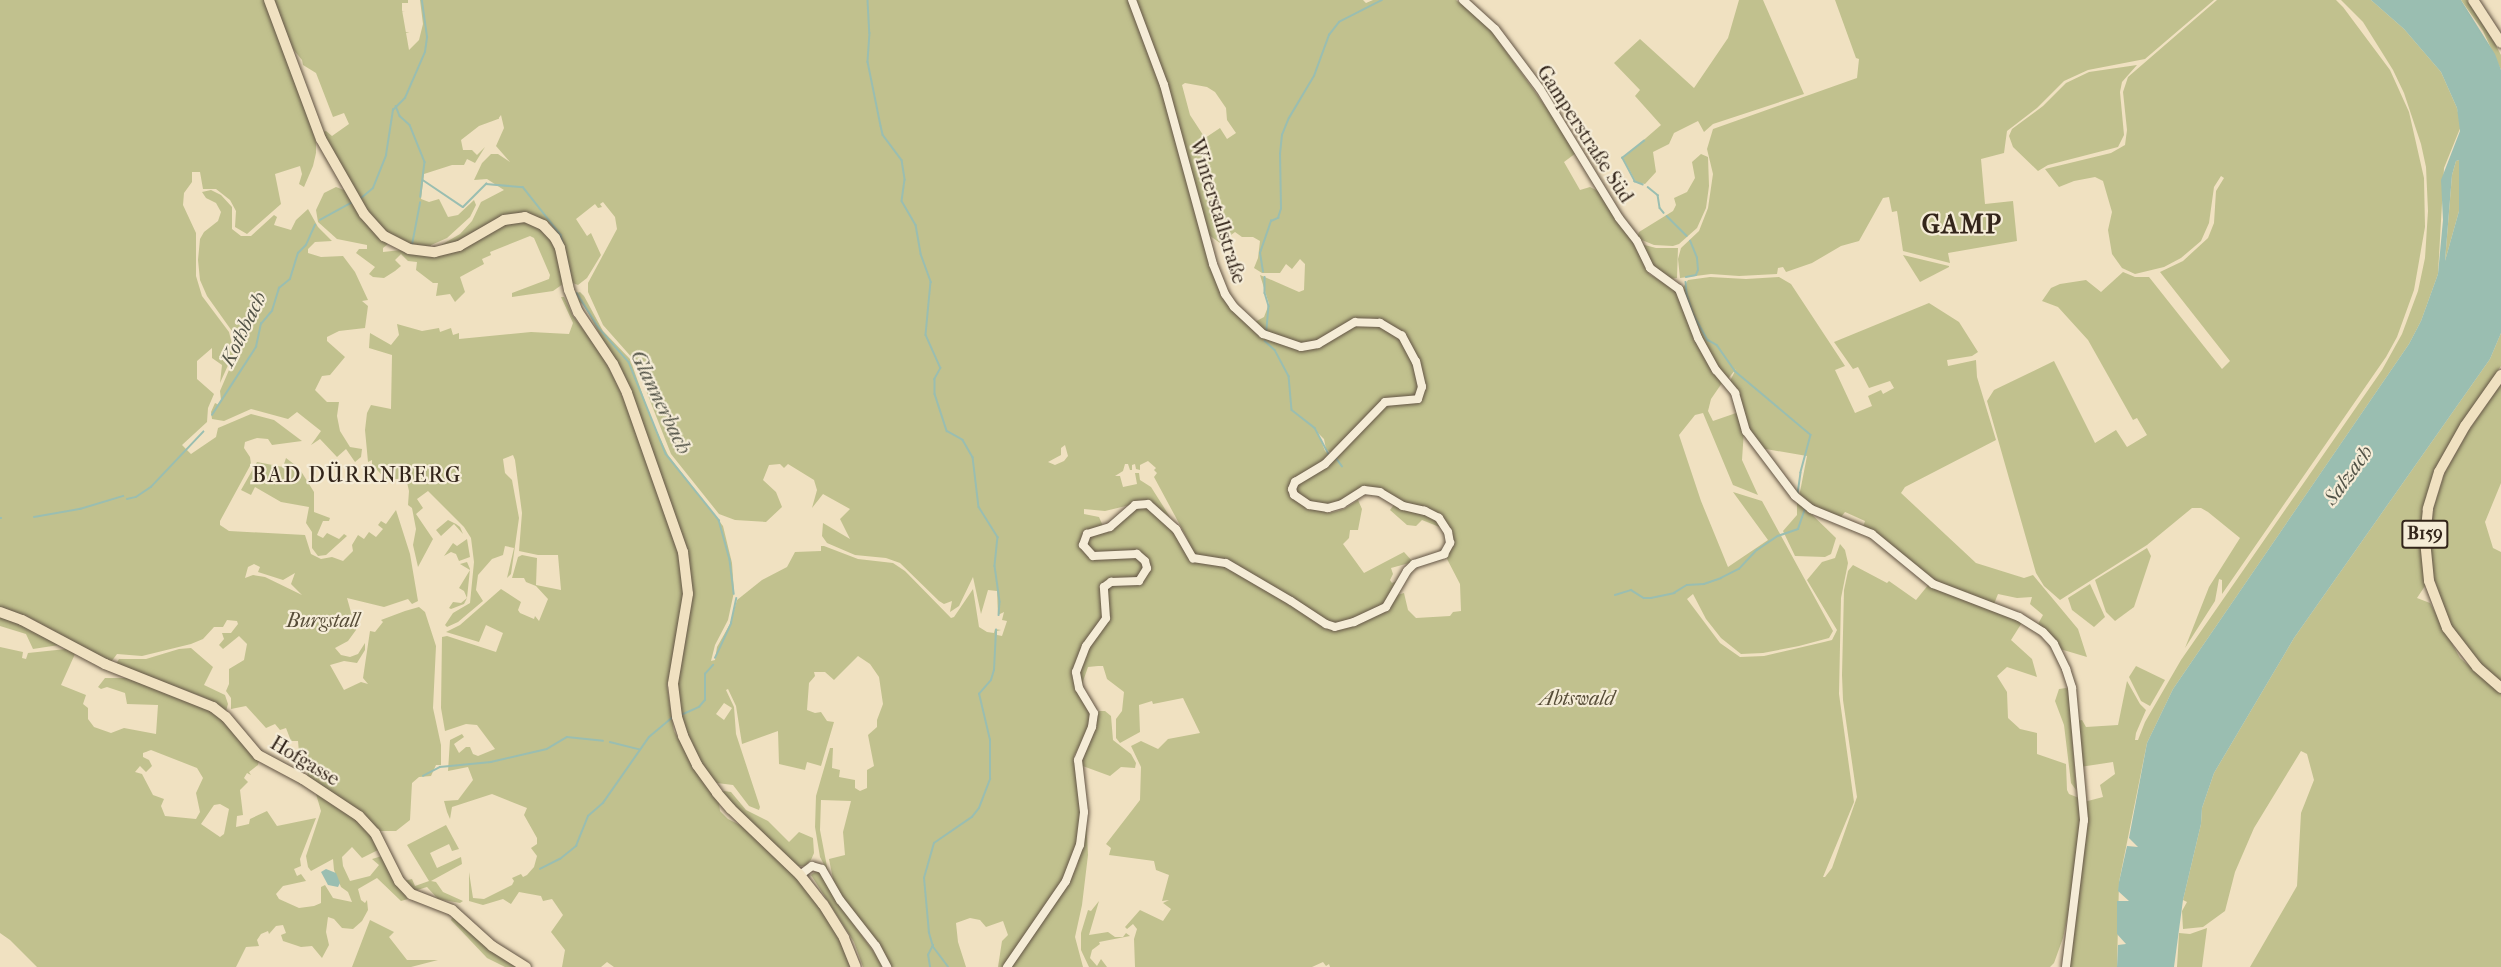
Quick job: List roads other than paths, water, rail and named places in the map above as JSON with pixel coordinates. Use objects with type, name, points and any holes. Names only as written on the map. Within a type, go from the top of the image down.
[{"type":"main road","points":[[269,0],[321,139],[364,214],[384,236],[409,249],[435,252],[459,246],[504,220],[525,217],[543,225],[555,238],[560,248],[569,290],[578,312],[613,364],[627,393],[683,552],[687,579],[687,602],[673,676],[677,717],[689,750],[706,778],[730,809],[800,875],[831,915],[850,949],[856,967]]},
{"type":"main road","points":[[2474,0],[2501,43]]},
{"type":"main road","name":"B159","points":[[2501,375],[2465,426],[2439,472],[2428,509],[2425,540],[2429,581],[2447,628],[2476,668],[2501,688]]},
{"type":"main road","name":"Hofgasse","points":[[0,612],[22,620],[105,664],[213,707],[226,717],[258,755],[295,774],[359,816],[375,833],[399,881],[411,894],[452,910],[492,946],[526,967]]},
{"type":"street","name":"Winterstallstraße","points":[[1007,967],[1069,874],[1082,835],[1083,798],[1078,760],[1092,727],[1094,710],[1079,688],[1076,672],[1086,646],[1106,618],[1104,587],[1111,582],[1139,581],[1145,575],[1147,565],[1142,557],[1131,553],[1093,556],[1085,549],[1083,541],[1087,534],[1110,527],[1135,505],[1148,504],[1164,516],[1180,533],[1193,558],[1226,563],[1332,627],[1354,622],[1386,607],[1407,571],[1414,564],[1444,554],[1450,539],[1446,526],[1434,515],[1407,507],[1373,490],[1360,492],[1342,504],[1328,508],[1309,505],[1294,495],[1292,489],[1295,482],[1325,464],[1385,402],[1418,399],[1422,387],[1416,362],[1402,336],[1380,322],[1355,322],[1312,346],[1295,346],[1263,334],[1234,307],[1225,294],[1213,264],[1164,85],[1132,0]]},
{"type":"street","name":"Gamperstraße Süd","points":[[1463,0],[1490,22],[1540,89],[1619,218],[1637,241],[1650,268],[1661,278],[1676,285],[1703,347],[1735,393],[1746,430],[1800,501],[1811,509],[1872,534],[1933,584],[2028,621],[2049,638],[2060,654],[2072,688],[2084,820],[2066,967]]},
{"type":"street","points":[[800,875],[812,866],[821,867],[847,911],[880,951],[887,967]]},
{"type":"water","name":"Salzach","points":[[2371,0],[2461,0],[2495,54],[2501,70],[2501,333],[2490,359],[2294,638],[2214,773],[2202,808],[2201,824],[2183,900],[2174,967],[2117,967],[2118,945],[2126,944],[2117,934],[2117,901],[2129,901],[2118,891],[2119,882],[2127,846],[2138,847],[2129,838],[2147,743],[2173,689],[2409,344],[2421,321],[2438,274],[2443,220],[2441,180],[2460,131],[2457,108],[2441,72],[2404,29]],"holes":[[[2459,160],[2459,211],[2445,261],[2452,175],[2456,161]]]},
{"type":"water","points":[[326,869],[336,873],[340,883],[338,887],[328,885],[321,872]]},
{"type":"waterway","name":"Kothbach","points":[[360,199],[373,188],[386,155],[393,110],[405,98],[425,52],[427,37],[422,0]]},
{"type":"waterway","points":[[868,0],[870,33],[868,62],[883,135],[902,160],[905,180],[902,201],[916,225],[921,254],[931,282],[926,335],[941,368],[935,379],[935,394],[947,431],[963,440],[973,457],[979,507],[998,537],[995,566],[1000,602],[999,615]]},
{"type":"waterway","points":[[1263,272],[1260,253],[1271,221],[1278,218],[1281,209],[1280,154],[1282,135],[1289,118],[1314,76],[1329,35],[1339,22],[1382,0]]},
{"type":"waterway","name":"Glannerbach","points":[[396,106],[400,116],[410,125],[425,162],[421,197]]},
{"type":"waterway","points":[[1643,185],[1635,182],[1622,158],[1644,141]]},
{"type":"waterway","name":"Glannerbach","points":[[423,180],[463,207],[486,184],[523,187],[561,235],[570,272]]},
{"type":"waterway","points":[[1648,187],[1658,195],[1660,208],[1664,213]]},
{"type":"waterway","name":"Kothbach","points":[[320,220],[353,202]]},
{"type":"waterway","points":[[412,245],[420,203]]},
{"type":"waterway","points":[[1667,216],[1687,236]]},
{"type":"waterway","name":"Kothbach","points":[[212,415],[256,347],[261,324],[272,311],[279,288],[290,279],[298,253],[306,245],[315,225]]},
{"type":"waterway","points":[[1686,277],[1696,275],[1698,270],[1697,258],[1690,241]]},
{"type":"waterway","points":[[1265,277],[1265,293],[1269,306],[1267,330]]},
{"type":"waterway","points":[[1686,282],[1687,294],[1694,315],[1708,340],[1717,345],[1735,371],[1811,435],[1798,495]]},
{"type":"waterway","name":"Glannerbach","points":[[577,293],[599,328],[629,362],[666,454],[719,520],[730,560],[734,594]]},
{"type":"waterway","points":[[1265,341],[1275,350],[1289,376],[1292,410],[1315,428],[1329,454]]},
{"type":"waterway","name":"Kothbach","points":[[127,499],[136,497],[151,487],[203,432]]},
{"type":"waterway","points":[[1337,459],[1342,466]]},
{"type":"waterway","name":"Kothbach","points":[[34,517],[80,509],[123,496]]},
{"type":"waterway","points":[[1615,595],[1631,590],[1644,598],[1651,598],[1674,593],[1687,585],[1704,584],[1721,578],[1739,569],[1757,550],[1778,536],[1798,529],[1805,509]]},
{"type":"waterway","name":"Glannerbach","points":[[715,658],[731,623],[736,599]]},
{"type":"waterway","points":[[948,967],[933,947],[929,933],[924,878],[934,843],[972,817],[979,808],[990,779],[990,740],[979,694],[991,680],[994,670],[996,630]]},
{"type":"waterway","name":"Glannerbach","points":[[681,715],[699,707],[705,700],[705,674],[713,665]]},
{"type":"waterway","name":"Glannerbach","points":[[540,869],[560,859],[576,846],[588,816],[603,803],[649,737],[673,717]]},
{"type":"waterway","points":[[423,776],[440,767],[491,762],[547,749],[567,737],[603,741]]},
{"type":"waterway","points":[[610,742],[639,749]]},
{"type":"waterway","points":[[930,967],[928,955],[933,945]]},
{"type":"district","name":"GAMP","points":[[1962,225]]},
{"type":"district","name":"BAD DÜRRNBERG","points":[[357,476]]},
{"type":"park label","name":"Burgstall","points":[[323,620]]},
{"type":"park label","name":"Abtswald","points":[[1577,698]]}]
